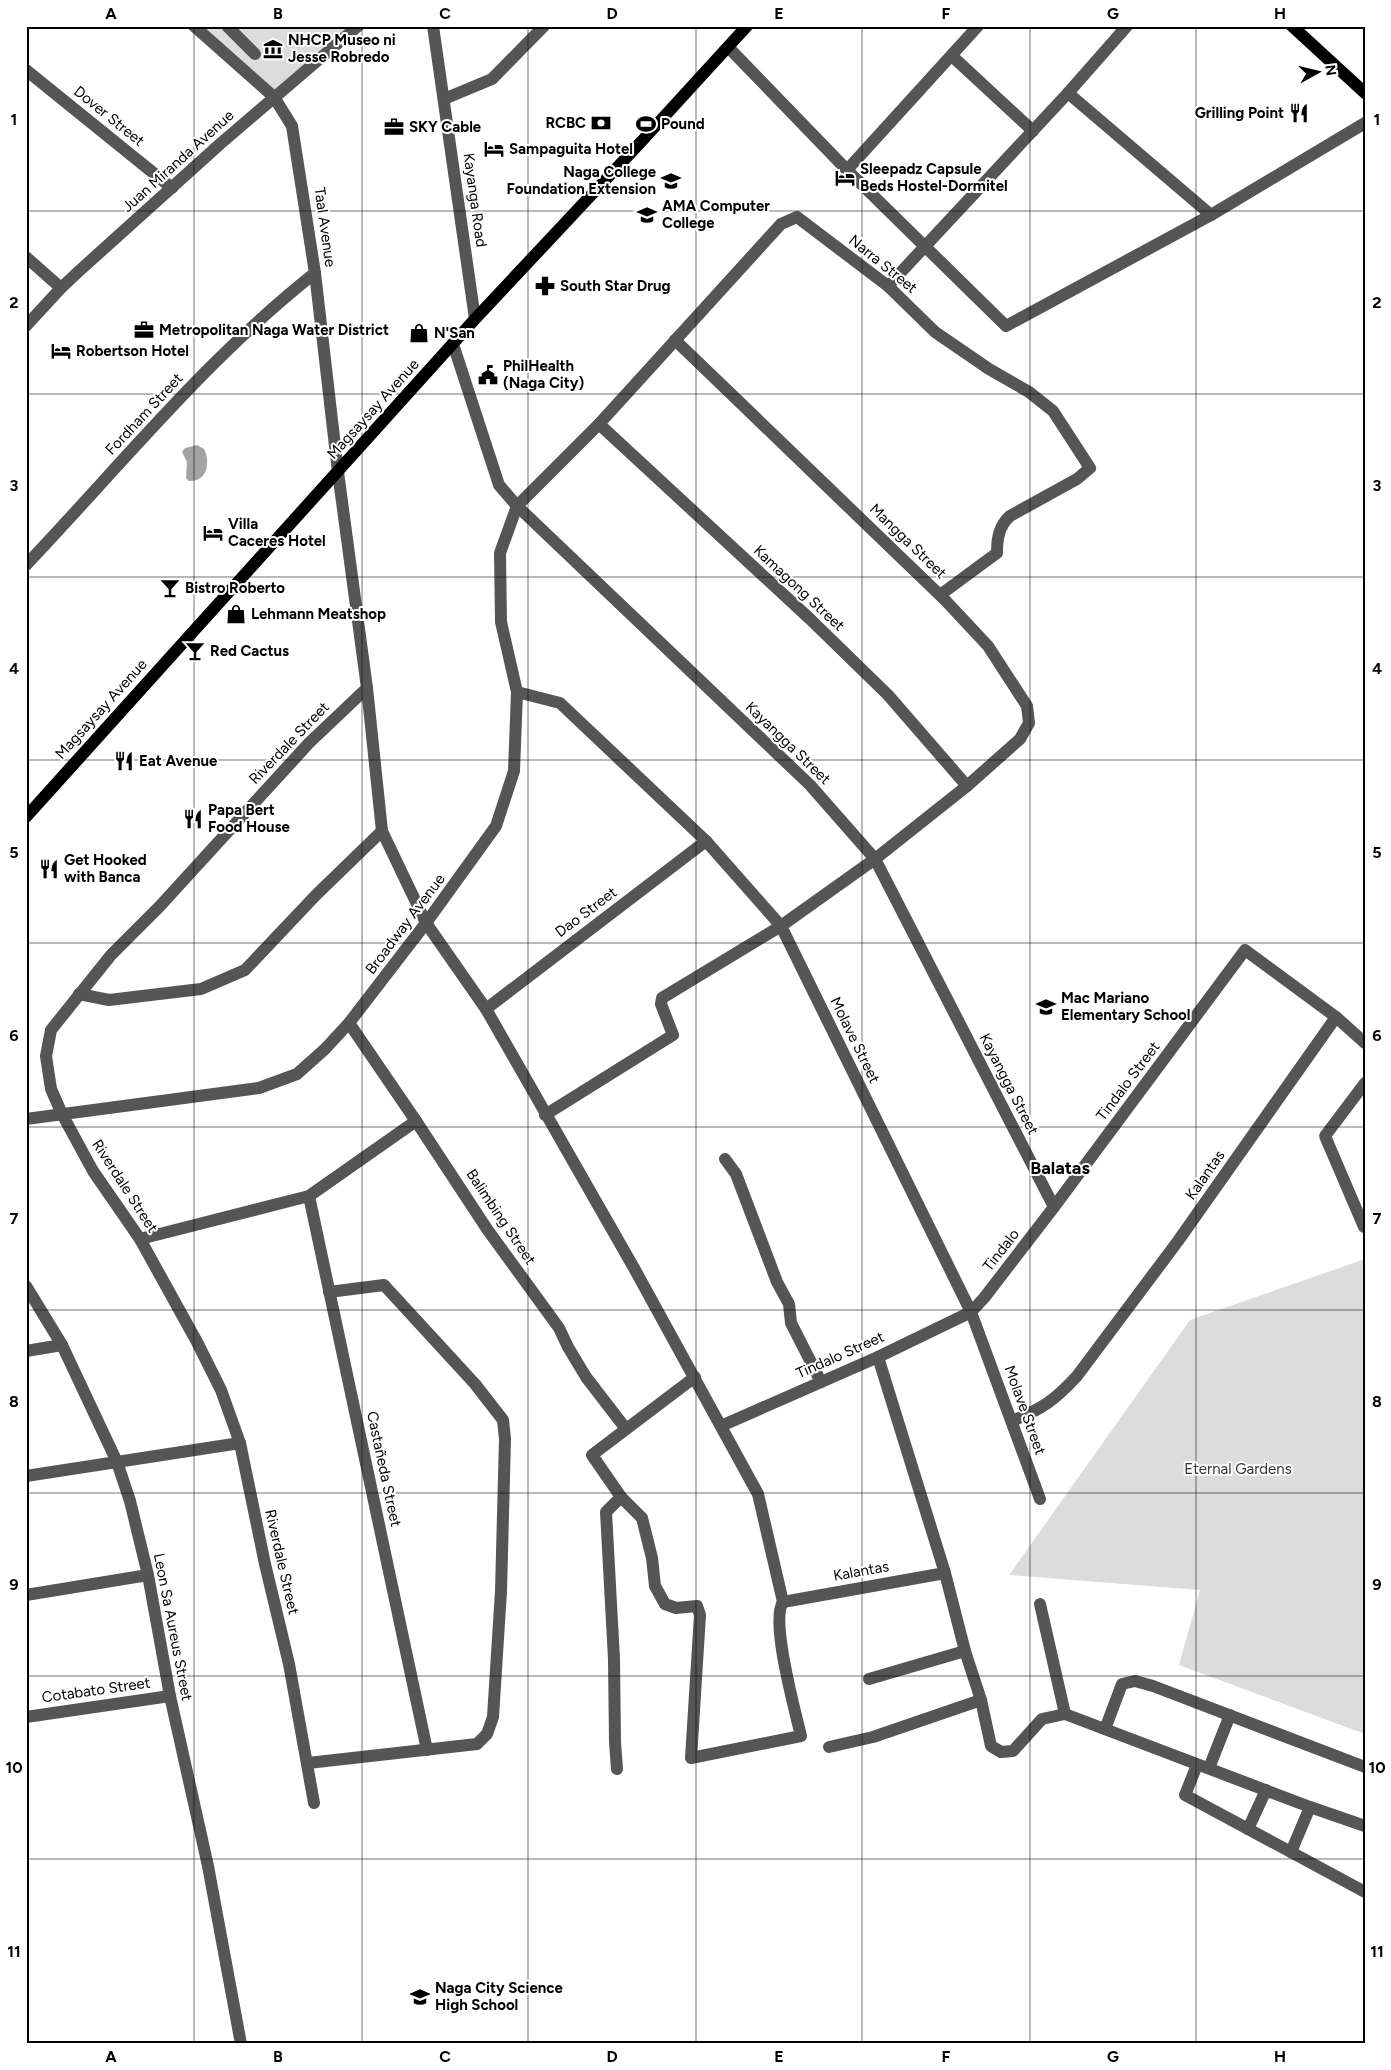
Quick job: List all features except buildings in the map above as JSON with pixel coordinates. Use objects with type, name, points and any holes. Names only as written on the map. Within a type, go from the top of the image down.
[{"type":"main road","name":"Magsaysay Avenue","points":[[26,817],[475,319],[747,26]]},
{"type":"main road","points":[[1292,26],[1365,93]]},
{"type":"street","name":"Taal Avenue","points":[[194,26],[274,98],[292,126],[315,273],[338,472],[367,688],[382,831],[426,923],[486,1009],[634,1268],[758,1494],[784,1602]]},
{"type":"street","points":[[226,26],[255,54]]},
{"type":"street","name":"Juan Miranda Avenue","points":[[26,326],[61,288],[274,98],[358,26]]},
{"type":"street","name":"Kayanga Road","points":[[433,26],[475,319]]},
{"type":"street","points":[[444,99],[492,79],[544,26]]},
{"type":"street","points":[[847,170],[978,26]]},
{"type":"street","points":[[888,286],[1068,93],[1127,26]]},
{"type":"street","points":[[728,47],[847,170],[1006,326],[1211,215],[1365,123]]},
{"type":"street","points":[[952,56],[1033,131]]},
{"type":"street","name":"Dover Street","points":[[26,70],[172,188]]},
{"type":"street","points":[[1068,93],[1211,215]]},
{"type":"street","name":"Narra Street","points":[[517,506],[599,424],[781,224],[797,217],[888,286],[935,332],[989,369],[1029,392],[1053,411],[1090,468],[1077,479],[1010,516],[1002,523],[997,542],[997,553],[940,595]]},
{"type":"street","points":[[26,257],[61,288]]},
{"type":"street","name":"Fordham Street","points":[[26,565],[166,413],[241,336],[315,273]]},
{"type":"street","name":"Mangga Street","points":[[546,1115],[674,1035],[661,1004],[662,998],[781,926],[875,860],[967,786],[1020,739],[1029,723],[1028,706],[988,646],[940,595],[675,340]]},
{"type":"street","name":"Kayangga Street","points":[[453,344],[499,485],[517,506],[810,785],[875,860],[1054,1207]]},
{"type":"street","name":"Kamagong Street","points":[[599,424],[810,619],[888,695],[967,786]]},
{"type":"street","name":"Broadway Avenue","points":[[26,1120],[258,1088],[297,1074],[325,1049],[349,1023],[426,923],[496,826],[514,772],[517,692],[501,622],[500,553],[517,506]]},
{"type":"street","name":"Riverdale Street","points":[[314,1803],[289,1664],[263,1555],[240,1443],[220,1390],[197,1342],[140,1239],[93,1170],[62,1114],[51,1089],[46,1056],[51,1030],[111,955],[160,906],[309,743],[367,688]]},
{"type":"street","name":"Molave Street","points":[[517,692],[560,703],[706,841],[781,926],[971,1312],[1040,1499]]},
{"type":"street","points":[[79,994],[109,1000],[201,989],[245,970],[316,894],[382,831]]},
{"type":"street","name":"Dao Street","points":[[486,1009],[706,841]]},
{"type":"street","name":"Tindalo Street","points":[[1054,1207],[1245,950],[1336,1017]]},
{"type":"street","points":[[1336,1017],[1365,1043]]},
{"type":"street","name":"Kalantas","points":[[1012,1421],[1034,1412],[1058,1396],[1077,1376],[1178,1241],[1336,1017]]},
{"type":"street","name":"Balimbing Street","points":[[349,1023],[416,1120],[487,1230],[559,1328],[568,1348],[586,1377],[626,1429]]},
{"type":"street","points":[[1364,1227],[1325,1136],[1365,1083]]},
{"type":"street","points":[[140,1239],[309,1196],[416,1120]]},
{"type":"street","points":[[725,1160],[736,1174],[777,1282],[789,1304],[791,1323],[821,1382]]},
{"type":"street","name":"Castañeda Street","points":[[309,1196],[427,1750]]},
{"type":"street","name":"Tindalo","points":[[971,1312],[984,1298],[1054,1207]]},
{"type":"street","points":[[308,1763],[477,1744],[487,1734],[493,1717],[501,1590],[503,1420],[475,1384],[384,1285],[329,1292]]},
{"type":"street","name":"Leon Sa Aureus Street","points":[[26,1286],[62,1345],[117,1462],[130,1501],[148,1575],[170,1696],[201,1832],[241,2044]]},
{"type":"street","name":"Tindalo Street","points":[[721,1426],[878,1357],[971,1312]]},
{"type":"street","points":[[26,1351],[62,1345]]},
{"type":"street","points":[[878,1357],[945,1573],[965,1650],[981,1700],[991,1746],[1001,1752],[1012,1751],[1042,1719],[1065,1714],[1365,1826]]},
{"type":"street","points":[[694,1377],[592,1455],[621,1497],[642,1518],[652,1558],[654,1586],[665,1604],[676,1608],[697,1606],[700,1615],[691,1758],[801,1736],[781,1644],[778,1614],[784,1602]]},
{"type":"street","points":[[26,1476],[240,1443]]},
{"type":"street","points":[[617,1769],[614,1650],[606,1512],[621,1497]]},
{"type":"street","name":"Kalantas","points":[[784,1602],[945,1573]]},
{"type":"street","points":[[26,1595],[148,1575]]},
{"type":"street","points":[[1040,1604],[1065,1714]]},
{"type":"street","points":[[870,1679],[965,1650]]},
{"type":"street","points":[[1105,1729],[1122,1684],[1135,1681],[1153,1686],[1365,1767]]},
{"type":"street","name":"Cotabato Street","points":[[26,1717],[170,1696]]},
{"type":"street","points":[[829,1747],[873,1737],[981,1700]]},
{"type":"street","points":[[1230,1715],[1185,1795],[1365,1892]]},
{"type":"street","points":[[1248,1829],[1266,1790]]},
{"type":"street","points":[[1291,1852],[1310,1807]]},
{"type":"green space","points":[[194,26],[358,26],[274,97]]},
{"type":"green space","name":"Eternal Gardens","points":[[1365,1259],[1365,1734],[1179,1665],[1200,1590],[1009,1575],[1190,1320]]},
{"type":"shaded area","points":[[197,445],[204,449],[206,454],[206,471],[200,478],[189,481],[186,478],[187,462],[182,452],[185,448]]},
{"type":"place","name":"NHCP Museo ni Jesse Robredo","points":[[273,49]]},
{"type":"place","name":"Grilling Point","points":[[1299,113]]},
{"type":"place","name":"RCBC","points":[[601,123]]},
{"type":"place","name":"Pound","points":[[646,124]]},
{"type":"place","name":"SKY Cable","points":[[394,127]]},
{"type":"place","name":"Sampaguita Hotel","points":[[494,149]]},
{"type":"place","name":"Sleepadz Capsule Beds Hostel-Dormitel","points":[[845,178]]},
{"type":"place","name":"Naga College Foundation Extension","points":[[671,181]]},
{"type":"place","name":"AMA Computer College","points":[[647,215]]},
{"type":"place","name":"South Star Drug","points":[[545,286]]},
{"type":"place","name":"Metropolitan Naga Water District","points":[[144,330]]},
{"type":"place","name":"N'San","points":[[419,333]]},
{"type":"place","name":"Robertson Hotel","points":[[61,351]]},
{"type":"place","name":"PhilHealth (Naga City)","points":[[488,375]]},
{"type":"place","name":"Villa Caceres Hotel","points":[[213,533]]},
{"type":"place","name":"Bistro Roberto","points":[[170,588]]},
{"type":"place","name":"Lehmann Meatshop","points":[[236,614]]},
{"type":"place","name":"Red Cactus","points":[[195,651]]},
{"type":"place","name":"Eat Avenue","points":[[124,761]]},
{"type":"place","name":"Papa Bert Food House","points":[[193,819]]},
{"type":"place","name":"Get Hooked with Banca","points":[[49,869]]},
{"type":"place","name":"Mac Mariano Elementary School","points":[[1046,1007]]},
{"type":"place","name":"Naga City Science High School","points":[[420,1997]]},
{"type":"district","name":"Balatas","points":[[1060,1168]]}]
